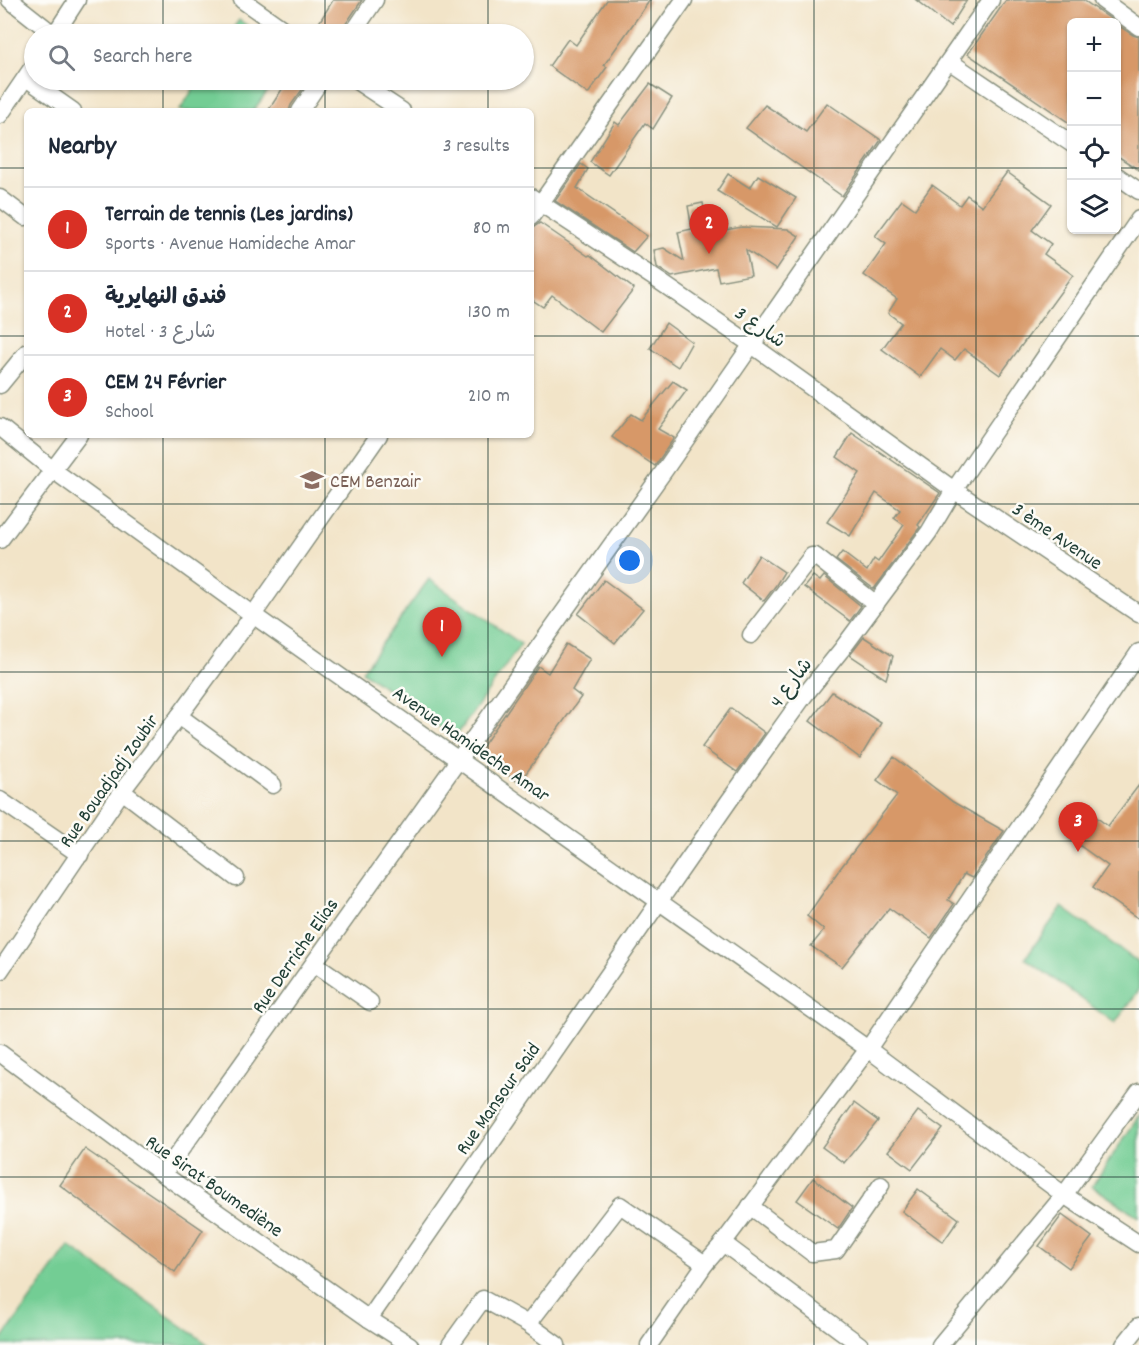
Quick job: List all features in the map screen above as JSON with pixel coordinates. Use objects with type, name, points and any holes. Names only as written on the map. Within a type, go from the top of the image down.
[{"type":"street","points":[[10,0],[41,24]]},
{"type":"street","points":[[61,24],[77,0]]},
{"type":"street","points":[[242,0],[276,24]]},
{"type":"street","points":[[359,24],[375,0]]},
{"type":"street","points":[[534,206],[684,0]]},
{"type":"street","name":"Rue Derriche Elias","points":[[162,1174],[752,345],[991,0]]},
{"type":"street","points":[[1102,0],[1139,27]]},
{"type":"street","points":[[949,61],[1067,141]]},
{"type":"street","points":[[3,104],[24,78]]},
{"type":"street","points":[[50,90],[70,108]]},
{"type":"street","points":[[302,108],[314,90]]},
{"type":"street","points":[[370,90],[397,108]]},
{"type":"street","points":[[1121,178],[1139,190]]},
{"type":"street","points":[[0,198],[24,217]]},
{"type":"street","name":"شارع 3","points":[[534,206],[659,281],[954,490]]},
{"type":"street","name":"شارع 4","points":[[659,900],[804,696],[929,532],[954,490],[1139,219]]},
{"type":"street","points":[[0,386],[24,356]]},
{"type":"street","name":"Avenue Hamideche Amar","points":[[0,427],[53,470],[253,615],[868,1048],[1064,1195],[1139,1244]]},
{"type":"street","points":[[0,540],[77,438]]},
{"type":"street","name":"Rue Bouadjadj Zoubir","points":[[0,971],[123,791],[253,615],[377,438]]},
{"type":"street","name":"3 ème Avenue","points":[[954,490],[1139,614]]},
{"type":"street","points":[[752,634],[812,556],[876,604]]},
{"type":"street","points":[[649,1345],[705,1264],[868,1048],[1139,652]]},
{"type":"street","points":[[179,717],[273,785]]},
{"type":"street","points":[[123,791],[236,878]]},
{"type":"street","points":[[0,800],[80,855]]},
{"type":"street","name":"Rue Mansour Said","points":[[369,1319],[659,900]]},
{"type":"street","points":[[314,963],[370,1002]]},
{"type":"street","name":"Rue Sirat Boumediène","points":[[0,1053],[162,1174],[369,1319],[410,1345]]},
{"type":"street","points":[[940,1345],[1064,1195],[1139,1092]]},
{"type":"street","points":[[750,1206],[812,1253],[836,1250],[881,1185]]},
{"type":"street","points":[[528,1324],[620,1205],[705,1264]]},
{"type":"street","points":[[723,1243],[860,1345]]},
{"type":"street","points":[[450,1345],[483,1299],[528,1324],[557,1345]]},
{"type":"street","points":[[1124,1345],[1139,1326]]},
{"type":"green space","points":[[193,90],[269,90],[255,108],[181,108]]},
{"type":"green space","points":[[429,579],[521,644],[455,738],[362,671]]},
{"type":"green space","points":[[1062,907],[1139,963],[1139,990],[1115,1023],[1025,958]]},
{"type":"green space","points":[[1139,1116],[1139,1217],[1092,1186]]},
{"type":"green space","points":[[69,1246],[209,1345],[0,1345]]},
{"type":"building","points":[[333,0],[362,0],[346,24],[318,24]]},
{"type":"building","points":[[607,0],[650,0],[604,65],[607,67],[588,94],[549,66],[568,39],[576,45]]},
{"type":"building","points":[[916,0],[967,0],[950,27]]},
{"type":"building","points":[[1006,0],[1083,0],[1109,18],[1067,18],[1067,121],[968,54]]},
{"type":"building","points":[[1121,27],[1139,37],[1139,170],[1121,158]]},
{"type":"building","points":[[650,84],[672,98],[653,129],[645,123],[609,175],[590,162],[615,122],[619,125]]},
{"type":"building","points":[[282,90],[302,90],[290,108],[270,108]]},
{"type":"building","points":[[827,103],[881,140],[842,196],[746,128],[765,105],[806,132]]},
{"type":"building","points":[[581,164],[588,169],[577,188],[647,236],[633,252],[555,201]]},
{"type":"building","points":[[1007,172],[1051,204],[1032,230],[1051,244],[1044,254],[1073,275],[1000,375],[964,349],[955,360],[940,349],[920,377],[882,349],[901,323],[888,313],[897,299],[864,275],[886,244],[875,236],[902,200],[915,209],[932,185],[960,205],[967,195],[982,206]]},
{"type":"building","points":[[728,174],[750,188],[758,175],[796,198],[777,227],[717,191]]},
{"type":"building","points":[[703,203],[709,233],[742,227],[788,229],[799,236],[776,270],[746,250],[751,275],[719,281],[716,268],[672,277],[657,267],[654,250],[664,248],[684,261],[678,232],[692,229],[688,206]]},
{"type":"building","points":[[540,223],[588,256],[590,255],[634,289],[601,332],[552,295],[543,307],[534,301],[534,227]]},
{"type":"building","points":[[666,323],[692,342],[678,367],[650,348]]},
{"type":"building","points":[[673,381],[687,390],[658,429],[674,438],[655,466],[612,437],[631,414],[641,420]]},
{"type":"building","points":[[852,433],[940,493],[918,525],[920,527],[874,589],[836,560],[842,552],[867,571],[874,559],[878,562],[904,525],[894,518],[900,510],[876,493],[850,536],[827,522],[860,473],[837,457]]},
{"type":"building","points":[[759,555],[784,572],[764,601],[741,583]]},
{"type":"building","points":[[813,576],[820,581],[824,576],[861,606],[850,621],[804,587]]},
{"type":"building","points":[[604,580],[643,609],[615,643],[578,614]]},
{"type":"building","points":[[864,637],[893,656],[886,679],[850,655]]},
{"type":"building","points":[[566,644],[590,659],[572,690],[581,697],[519,783],[478,753],[538,666],[548,673]]},
{"type":"building","points":[[832,692],[881,723],[860,758],[810,721]]},
{"type":"building","points":[[731,708],[765,733],[737,772],[702,747]]},
{"type":"building","points":[[894,757],[953,802],[1004,831],[972,878],[964,874],[948,900],[954,904],[931,938],[889,908],[842,967],[811,946],[824,930],[807,916],[897,795],[877,780]]},
{"type":"building","points":[[1139,785],[1139,919],[1093,887],[1108,866],[1068,837],[1088,811],[1108,826]]},
{"type":"building","points":[[854,1103],[878,1121],[844,1163],[822,1147]]},
{"type":"building","points":[[918,1111],[943,1129],[912,1169],[888,1151]]},
{"type":"building","points":[[85,1149],[203,1230],[175,1272],[60,1185]]},
{"type":"building","points":[[813,1178],[852,1208],[838,1229],[797,1200]]},
{"type":"building","points":[[918,1189],[959,1219],[943,1242],[902,1211]]},
{"type":"building","points":[[1062,1215],[1092,1237],[1069,1268],[1039,1246]]},
{"type":"place","name":"فندق النهايرية","points":[[709,254]]},
{"type":"place","name":"CEM Benzair","points":[[312,480]]},
{"type":"place","name":"Terrain de tennis (Les jardins)","points":[[442,657]]},
{"type":"place","name":"CEM 24 Février","points":[[1078,852]]}]
